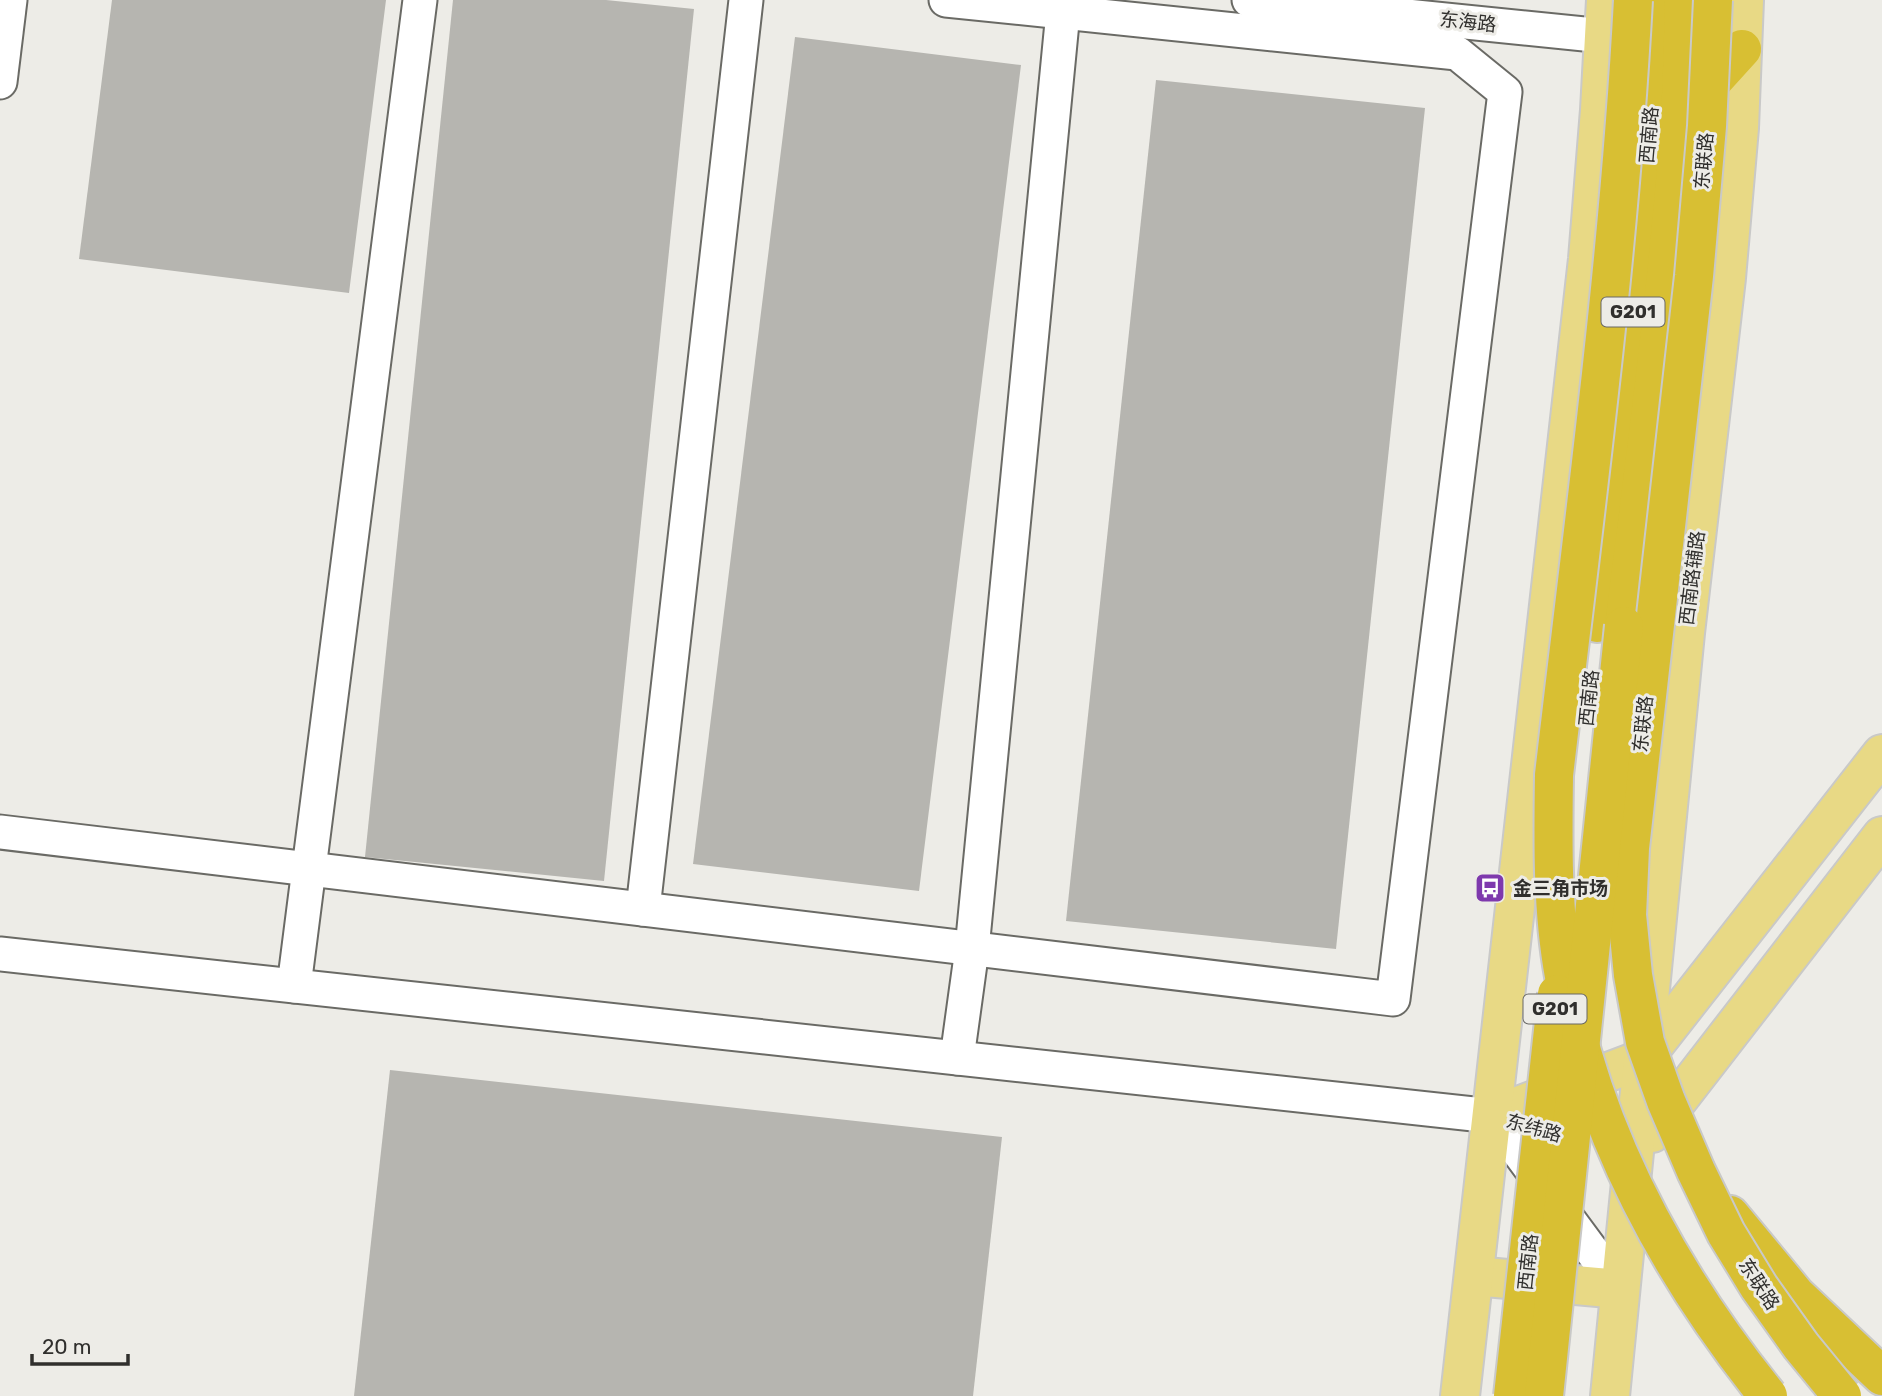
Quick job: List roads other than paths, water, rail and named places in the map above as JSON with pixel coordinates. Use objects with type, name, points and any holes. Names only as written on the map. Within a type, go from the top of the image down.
[{"type":"highway","points":[[1633,0],[1627,113],[1613,264],[1554,775],[1553,837],[1563,974],[1576,1033],[1597,1097],[1622,1161],[1651,1222],[1689,1289],[1735,1355],[1768,1396]]},
{"type":"highway","name":"西南路","points":[[1544,1396],[1611,624],[1651,115],[1657,0]]},
{"type":"highway","name":"西南路","points":[[1513,1396],[1611,624],[1650,422],[1680,117],[1684,0]]},
{"type":"highway","name":"东联路","points":[[1713,0],[1707,126],[1694,276],[1631,834],[1627,915],[1633,975],[1645,1042],[1666,1101],[1696,1171],[1726,1233],[1759,1287],[1801,1346],[1842,1396]]},
{"type":"highway","points":[[1680,117],[1742,49]]},
{"type":"highway","points":[[1696,1171],[1749,1241],[1796,1295],[1882,1376]]},
{"type":"main road","name":"西南路辅路","points":[[1633,1157],[1685,633],[1726,278],[1738,128],[1744,0]]},
{"type":"main road","points":[[1460,1396],[1588,260],[1605,18]]},
{"type":"main road","points":[[1643,1059],[1882,754]]},
{"type":"main road","points":[[1610,1396],[1633,1157],[1882,836]]},
{"type":"main road","name":"东纬路","points":[[1492,1116],[1643,1059]]},
{"type":"main road","name":"东纬路","points":[[1492,1116],[1633,1157]]},
{"type":"main road","points":[[1474,1276],[1620,1289]]},
{"type":"street","points":[[0,82],[10,0]]},
{"type":"street","points":[[294,986],[420,0]]},
{"type":"street","points":[[643,909],[746,0]]},
{"type":"street","points":[[0,832],[1393,999],[1505,92],[1457,53],[946,0]]},
{"type":"street","name":"东海路","points":[[1249,0],[1605,18]]},
{"type":"street","points":[[957,1058],[972,948],[1063,12]]},
{"type":"street","points":[[0,954],[1492,1116],[1620,1289]]},
{"type":"place","name":"金三角市场","points":[[1490,888]]}]
